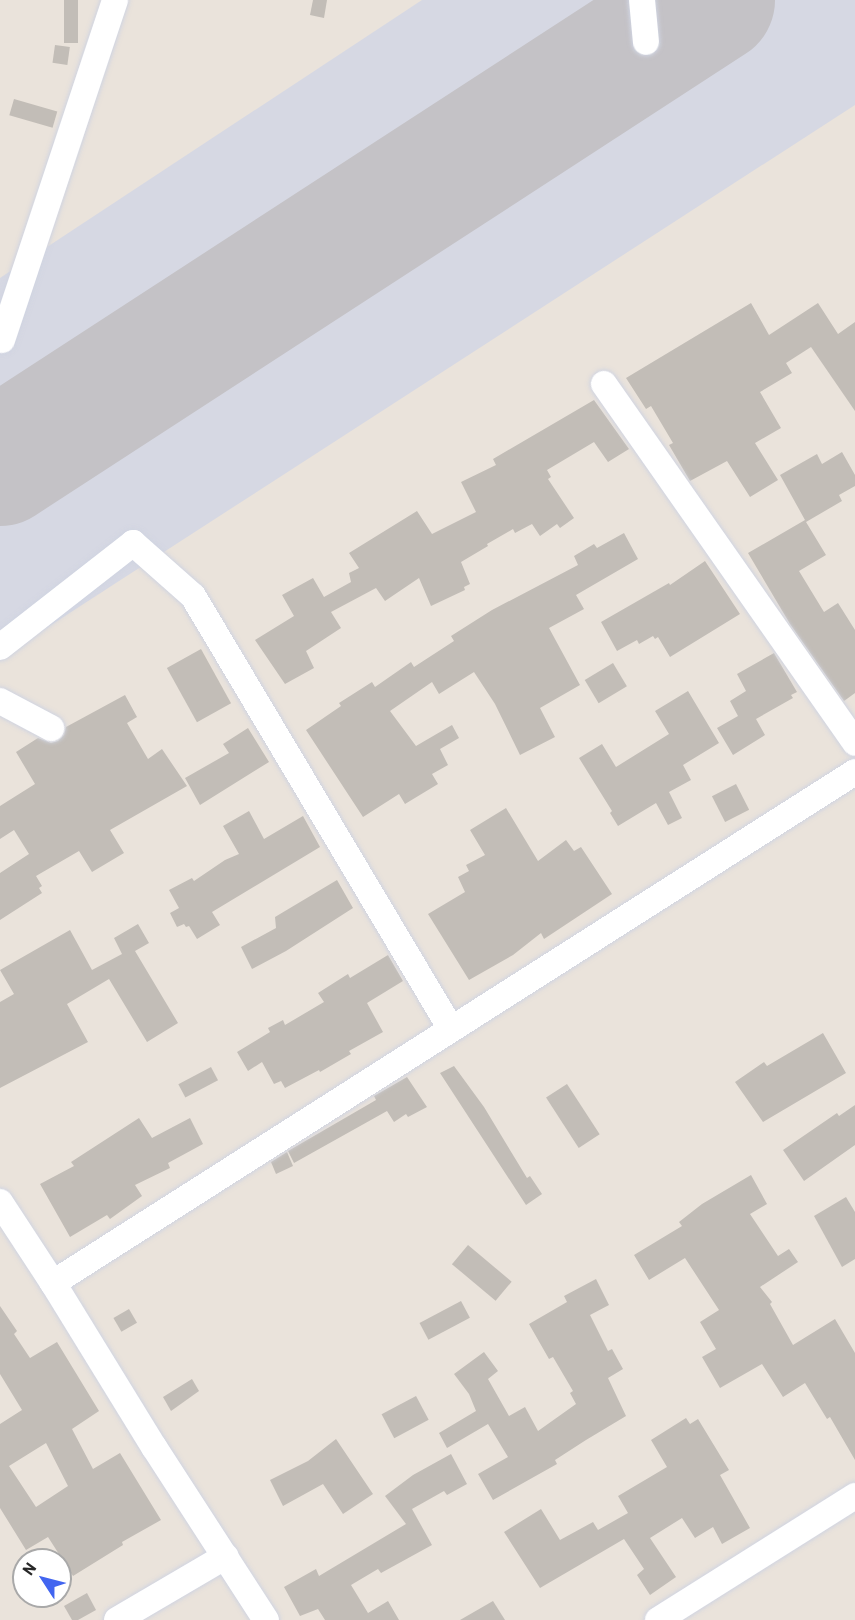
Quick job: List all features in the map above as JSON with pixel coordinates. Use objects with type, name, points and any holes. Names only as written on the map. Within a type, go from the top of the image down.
[{"type":"street","points":[[2,340],[115,0]]},
{"type":"street","points":[[642,0],[646,42]]},
{"type":"street","points":[[604,384],[855,743]]},
{"type":"street","points":[[0,646],[133,543],[193,596],[451,1029]]},
{"type":"street","points":[[0,701],[51,728]]},
{"type":"street","points":[[53,1283],[855,772]]},
{"type":"street","points":[[0,1202],[266,1620]]},
{"type":"street","points":[[658,1620],[855,1496]]},
{"type":"street","points":[[117,1620],[226,1556]]},
{"type":"shaded area","points":[[422,0],[855,0],[855,105],[0,658],[0,278]]},
{"type":"building","points":[[64,0],[78,0],[78,43],[64,43]]},
{"type":"building","points":[[313,0],[327,0],[324,18],[310,15]]},
{"type":"building","points":[[55,45],[70,47],[67,65],[52,63]]},
{"type":"building","points":[[14,99],[57,111],[53,128],[9,115]]},
{"type":"building","points":[[751,303],[769,335],[818,303],[838,334],[855,322],[855,411],[811,347],[786,363],[792,373],[760,392],[781,428],[755,443],[778,480],[750,497],[727,461],[690,481],[669,445],[673,443],[651,406],[646,409],[626,378]]},
{"type":"building","points":[[594,400],[629,449],[608,462],[594,442],[547,470],[551,477],[548,479],[574,518],[560,528],[557,524],[540,536],[532,524],[515,533],[513,529],[487,544],[488,546],[461,562],[470,584],[464,587],[465,590],[431,606],[419,578],[385,601],[376,588],[331,612],[341,628],[306,651],[314,668],[285,684],[255,640],[294,616],[282,595],[313,578],[324,597],[351,582],[349,573],[359,568],[349,553],[417,511],[432,534],[476,512],[461,482],[496,465],[493,459]]},
{"type":"building","points":[[842,452],[855,475],[855,486],[839,495],[842,501],[806,522],[826,555],[799,571],[824,612],[838,603],[855,630],[855,693],[844,701],[790,624],[748,553],[805,520],[780,475],[817,454],[822,464]]},
{"type":"building","points":[[624,533],[638,559],[576,595],[584,609],[549,628],[580,685],[540,708],[555,737],[520,755],[495,704],[474,672],[439,694],[432,682],[390,711],[416,746],[452,725],[459,738],[440,749],[448,765],[432,774],[438,784],[405,804],[399,794],[363,817],[306,730],[341,706],[339,703],[372,682],[375,687],[411,662],[414,667],[454,641],[451,636],[492,610],[578,565],[574,556],[594,544],[597,548]]},
{"type":"building","points":[[705,561],[740,614],[670,657],[658,637],[655,639],[653,636],[639,644],[637,640],[617,651],[601,622],[669,583],[670,585]]},
{"type":"building","points":[[201,649],[231,703],[197,722],[167,668]]},
{"type":"building","points":[[774,653],[797,692],[791,695],[793,698],[756,719],[765,735],[733,755],[717,728],[738,716],[730,701],[746,691],[737,674]]},
{"type":"building","points":[[613,663],[627,686],[599,703],[585,680]]},
{"type":"building","points":[[688,691],[719,743],[683,765],[691,780],[669,792],[682,818],[668,825],[656,803],[618,826],[610,813],[612,811],[579,758],[602,744],[616,767],[669,734],[655,711]]},
{"type":"building","points":[[125,695],[137,717],[127,723],[148,759],[162,749],[187,786],[110,830],[124,853],[92,872],[79,851],[36,876],[42,886],[39,888],[42,893],[0,920],[0,873],[29,854],[14,830],[0,839],[0,806],[35,784],[16,752],[38,738],[51,743],[58,741],[64,735],[66,727]]},
{"type":"building","points":[[248,728],[269,762],[200,805],[185,778],[229,753],[223,744]]},
{"type":"building","points":[[736,784],[749,810],[725,822],[712,796]]},
{"type":"building","points":[[506,808],[538,861],[566,840],[574,851],[581,847],[612,894],[544,939],[541,933],[513,955],[469,980],[428,914],[465,892],[458,877],[469,871],[466,865],[485,855],[470,830]]},
{"type":"building","points":[[249,811],[264,839],[303,816],[320,847],[212,912],[220,925],[197,939],[189,926],[186,927],[184,924],[177,927],[170,913],[179,908],[169,890],[192,878],[194,881],[225,860],[239,854],[223,826]]},
{"type":"building","points":[[337,880],[353,908],[286,951],[252,969],[241,947],[276,928],[275,917]]},
{"type":"building","points":[[138,924],[149,943],[135,951],[178,1023],[147,1042],[109,979],[67,1004],[88,1042],[0,1088],[0,1002],[14,994],[0,970],[70,930],[92,970],[122,954],[114,938]]},
{"type":"building","points":[[388,955],[403,981],[367,1003],[383,1032],[349,1051],[351,1054],[320,1072],[319,1070],[285,1088],[281,1081],[274,1084],[262,1062],[248,1071],[237,1052],[270,1032],[268,1028],[283,1020],[285,1025],[324,1002],[318,993],[348,974],[350,978]]},
{"type":"building","points":[[823,1033],[846,1073],[763,1122],[735,1082],[764,1062],[767,1066]]},
{"type":"building","points":[[454,1066],[484,1107],[527,1178],[530,1176],[542,1194],[526,1205],[440,1073]]},
{"type":"building","points":[[211,1067],[218,1080],[185,1098],[178,1084]]},
{"type":"building","points":[[407,1077],[427,1107],[408,1117],[406,1114],[394,1122],[387,1111],[294,1163],[288,1151],[376,1100],[374,1096]]},
{"type":"building","points":[[567,1084],[600,1134],[579,1148],[546,1098]]},
{"type":"building","points":[[855,1105],[855,1145],[804,1181],[783,1150],[837,1113],[839,1116]]},
{"type":"building","points":[[139,1118],[152,1138],[190,1118],[203,1144],[168,1163],[170,1168],[135,1185],[142,1196],[110,1219],[107,1215],[70,1237],[40,1184],[74,1166],[71,1162]]},
{"type":"building","points":[[287,1152],[293,1166],[276,1174],[271,1162]]},
{"type":"building","points":[[751,1175],[767,1204],[750,1214],[778,1256],[789,1249],[798,1262],[760,1287],[772,1302],[770,1304],[793,1345],[835,1319],[855,1353],[855,1460],[830,1417],[827,1419],[805,1383],[783,1397],[762,1364],[720,1388],[702,1357],[716,1349],[700,1322],[719,1310],[685,1258],[649,1280],[634,1255],[682,1226],[679,1222],[702,1204]]},
{"type":"building","points":[[846,1197],[855,1212],[855,1259],[842,1267],[814,1216]]},
{"type":"building","points":[[468,1245],[512,1282],[496,1301],[452,1264]]},
{"type":"building","points":[[596,1279],[609,1305],[590,1315],[608,1351],[612,1349],[623,1369],[608,1378],[626,1416],[555,1460],[557,1464],[493,1500],[478,1474],[508,1457],[488,1424],[447,1448],[439,1433],[476,1411],[469,1394],[454,1374],[484,1352],[498,1371],[488,1379],[509,1416],[525,1407],[538,1431],[576,1404],[570,1393],[573,1391],[553,1357],[549,1359],[529,1324],[567,1302],[564,1296]]},
{"type":"building","points":[[461,1301],[470,1318],[428,1340],[420,1323]]},
{"type":"building","points":[[0,1306],[17,1331],[14,1334],[30,1358],[57,1342],[99,1411],[72,1429],[93,1469],[120,1453],[161,1520],[122,1542],[123,1545],[73,1576],[72,1548],[55,1548],[48,1537],[29,1548],[25,1548],[0,1508],[0,1424],[22,1410],[0,1374]],"holes":[[[46,1443],[68,1486],[36,1507],[9,1466]]]},
{"type":"building","points":[[129,1309],[137,1323],[121,1332],[113,1318]]},
{"type":"building","points":[[192,1379],[199,1391],[171,1411],[163,1397]]},
{"type":"building","points":[[416,1396],[429,1420],[394,1438],[382,1414]]},
{"type":"building","points":[[686,1418],[690,1424],[698,1419],[729,1470],[720,1475],[750,1528],[722,1544],[713,1527],[695,1538],[682,1518],[650,1538],[676,1577],[650,1595],[637,1575],[644,1569],[624,1539],[540,1588],[504,1532],[541,1509],[560,1540],[593,1522],[598,1530],[628,1513],[618,1496],[667,1467],[651,1440]]},
{"type":"building","points":[[336,1439],[373,1494],[343,1514],[323,1484],[283,1506],[270,1480],[308,1461]]},
{"type":"building","points":[[451,1454],[467,1484],[447,1495],[444,1491],[412,1509],[432,1545],[381,1573],[378,1569],[351,1585],[368,1613],[388,1601],[399,1620],[325,1620],[318,1609],[300,1616],[284,1587],[316,1569],[319,1576],[406,1524],[385,1496],[413,1475]]},
{"type":"building","points":[[87,1593],[96,1610],[78,1620],[72,1620],[65,1608],[72,1608],[72,1601]]},
{"type":"building","points":[[493,1601],[505,1620],[460,1620]]},
{"type":"runway","points":[[0,462],[711,0]]}]
